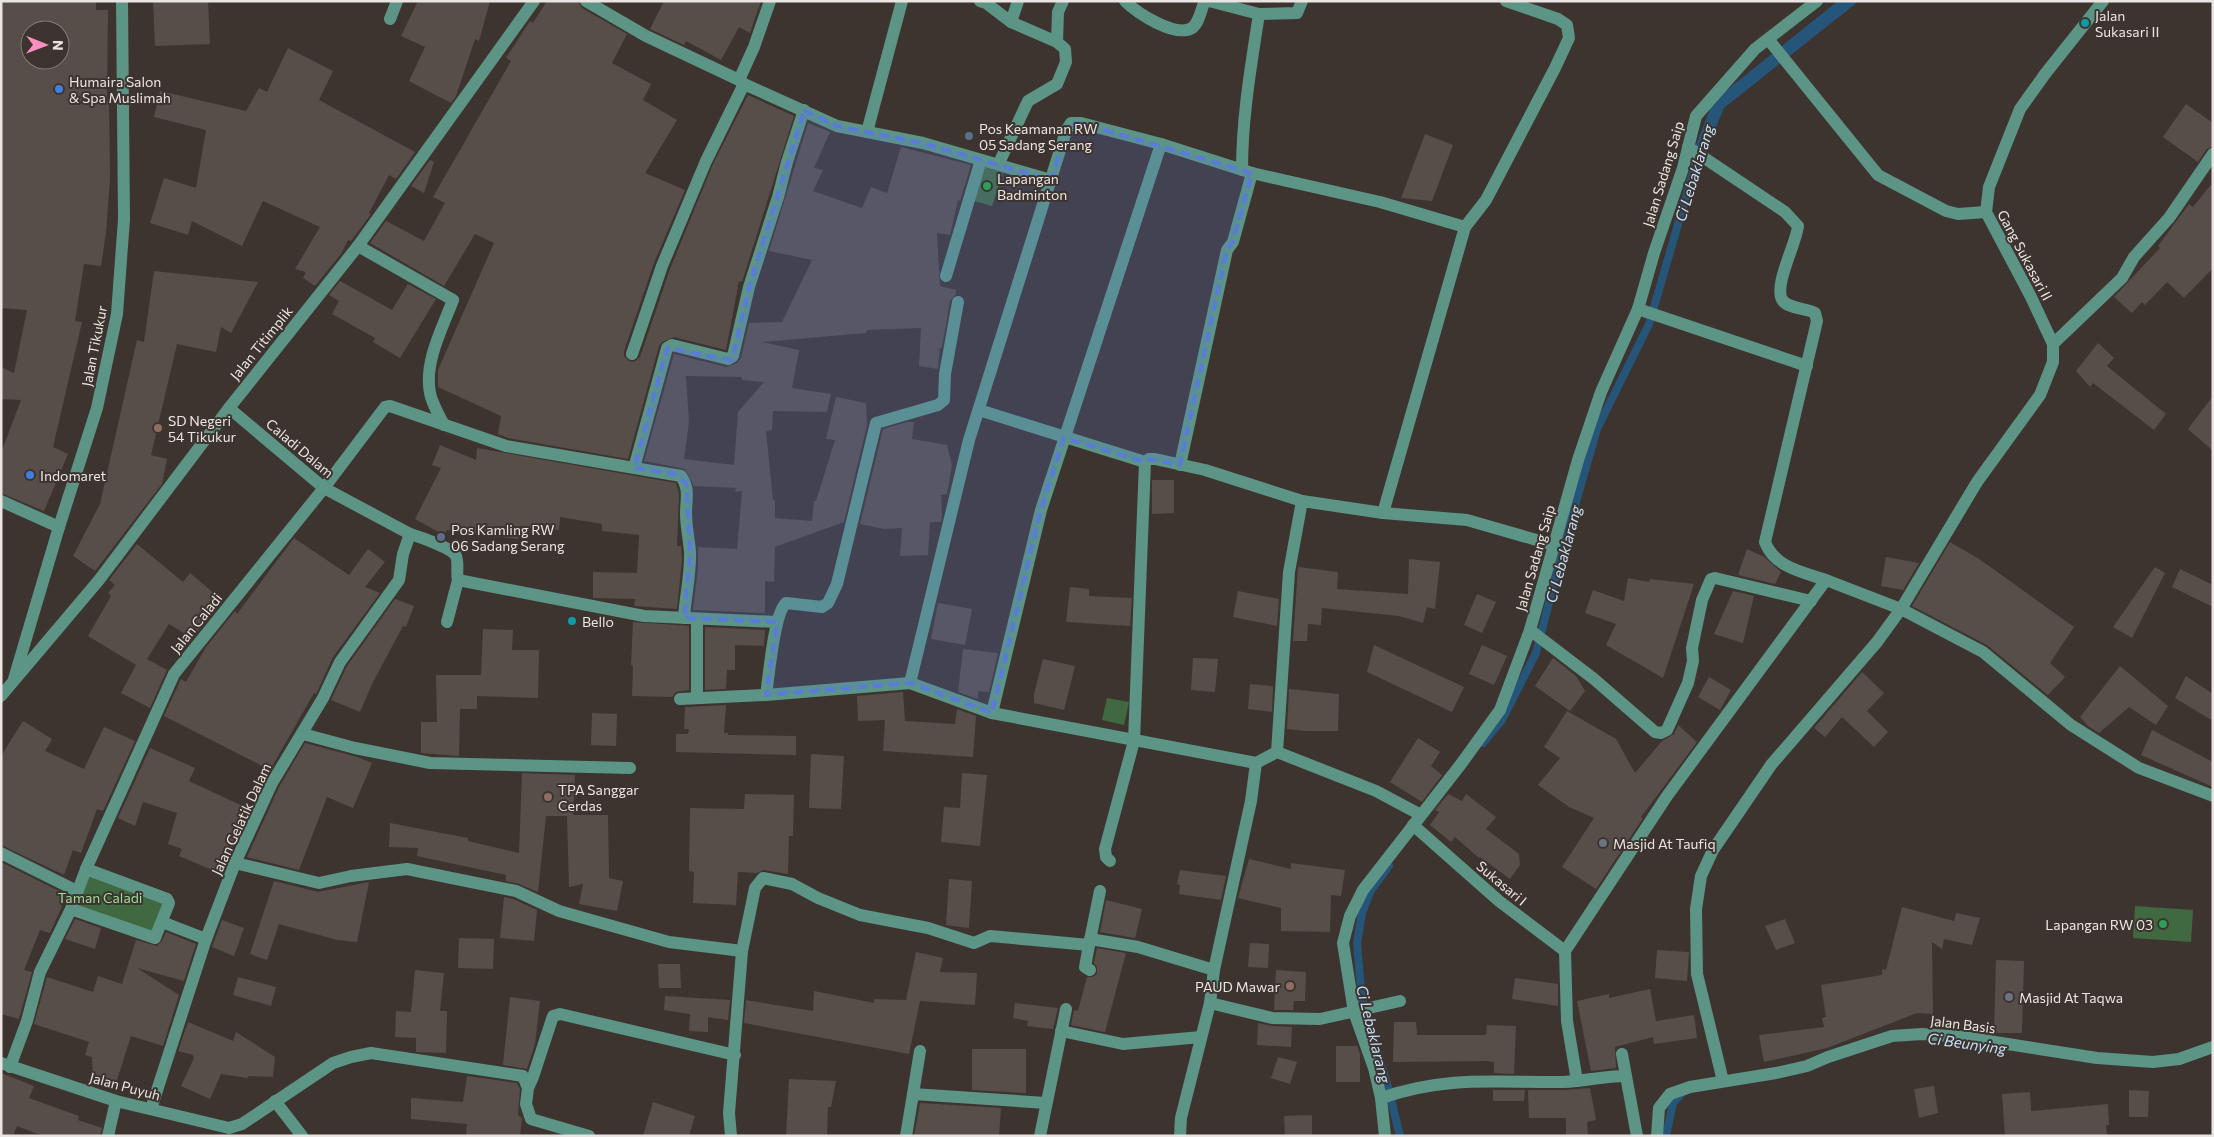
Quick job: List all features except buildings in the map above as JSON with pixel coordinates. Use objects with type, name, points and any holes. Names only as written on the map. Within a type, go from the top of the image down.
[{"type":"street","name":"Jalan Tikukur","points":[[13,683],[59,527],[97,408],[118,314],[124,219],[122,1]]},
{"type":"street","points":[[390,19],[397,1]]},
{"type":"street","name":"Jalan Titimplik","points":[[1,696],[99,580],[228,408],[358,246],[534,1]]},
{"type":"street","points":[[586,1],[646,36],[837,126],[923,143],[1051,180]]},
{"type":"street","points":[[632,354],[662,266],[741,82],[770,1]]},
{"type":"street","points":[[867,132],[902,1]]},
{"type":"street","points":[[980,1],[986,3],[1011,22],[1057,42],[1065,49],[1066,62],[1057,84],[1028,101],[999,164]]},
{"type":"street","points":[[1011,22],[1018,1]]},
{"type":"street","points":[[1057,42],[1058,12],[1063,1]]},
{"type":"street","points":[[1125,1],[1146,18],[1172,28],[1186,29],[1196,24],[1204,3],[1209,1],[1228,4],[1259,14],[1297,12],[1302,1]]},
{"type":"street","points":[[1383,513],[1465,227],[1486,200],[1556,68],[1569,38],[1567,25],[1558,19],[1506,1]]},
{"type":"street","name":"Jalan Sadang Saip","points":[[1385,1136],[1382,1098],[1343,943],[1350,916],[1363,890],[1418,825],[1500,710],[1532,632],[1578,460],[1601,392],[1641,310],[1690,149],[1696,116],[1755,49],[1772,43],[1817,1]]},
{"type":"street","name":"Gang Sukasari Il","points":[[2053,344],[2031,297],[1986,212],[1989,187],[2020,109],[2045,74],[2103,1]]},
{"type":"street","points":[[1180,465],[1227,250],[1233,242],[1247,172],[1242,138],[1259,14]]},
{"type":"street","points":[[1772,43],[1878,175],[1946,211],[1958,214],[1986,212]]},
{"type":"street","points":[[634,468],[668,348],[672,345],[728,359],[733,356],[749,287],[804,110]]},
{"type":"street","points":[[910,683],[967,450],[1066,131],[1071,123],[1081,123],[1161,144],[1247,172],[1380,202],[1465,227]]},
{"type":"street","points":[[992,713],[1041,510],[1161,144]]},
{"type":"street","points":[[1690,149],[1785,212],[1798,226],[1781,282],[1780,295],[1788,304],[1812,311],[1817,316],[1765,542],[1769,553],[1784,565],[1900,609],[1983,652],[2071,725],[2140,768],[2213,796]]},
{"type":"street","points":[[1723,1082],[1697,974],[1696,908],[1700,876],[1713,850],[1771,766],[1877,642],[1900,609],[1977,482],[2040,395],[2053,362],[2053,344],[2122,278],[2134,256],[2169,218],[2213,154]]},
{"type":"street","points":[[946,276],[981,160]]},
{"type":"street","points":[[358,246],[454,300],[438,340],[427,375],[430,395],[444,425],[506,446],[681,476],[686,483],[688,492],[686,511],[687,541],[690,552],[684,618]]},
{"type":"street","points":[[766,695],[777,622],[782,607],[786,603],[822,607],[828,603],[837,584],[876,423],[938,405],[944,400],[945,374],[958,302]]},
{"type":"street","points":[[1641,310],[1807,366]]},
{"type":"street","name":"Jalan Caladi","points":[[6,1065],[27,1021],[40,972],[71,910],[86,869],[174,674],[324,488],[385,407],[390,406],[444,425]]},
{"type":"street","name":"Caladi Dalam","points":[[228,408],[324,488],[410,534],[425,539],[454,554],[457,560],[458,580]]},
{"type":"street","points":[[979,410],[1145,462]]},
{"type":"street","points":[[1110,861],[1106,857],[1105,849],[1134,741],[1145,462],[1149,458],[1205,470],[1302,502],[1383,513],[1468,520],[1554,544]]},
{"type":"street","points":[[1,501],[59,527]]},
{"type":"street","points":[[680,699],[766,695],[910,683],[992,713],[1256,763],[1277,752],[1289,572],[1302,502]]},
{"type":"street","name":"Jalan Gelatik Dalam","points":[[151,1109],[206,940],[235,863],[272,783],[303,734],[340,662],[398,580],[403,554],[410,534]]},
{"type":"street","points":[[1532,632],[1594,679],[1655,732],[1661,733],[1667,730],[1688,683],[1693,661],[1692,648],[1702,600],[1711,579],[1716,578],[1753,586],[1811,601]]},
{"type":"street","points":[[447,622],[458,580],[644,616],[777,622]]},
{"type":"street","points":[[1577,1080],[1567,1021],[1565,951],[1666,796],[1826,580]]},
{"type":"street","points":[[697,619],[697,698]]},
{"type":"street","points":[[303,734],[355,748],[430,763],[630,768]]},
{"type":"street","name":"Sukasari I","points":[[1277,752],[1376,791],[1418,825],[1499,901],[1565,951]]},
{"type":"street","points":[[1180,1136],[1181,1118],[1210,1003],[1214,970],[1251,801],[1256,763]]},
{"type":"street","points":[[1,853],[77,891]]},
{"type":"street","points":[[235,863],[319,883],[351,876],[407,869],[516,891],[559,911],[669,942],[742,951]]},
{"type":"street","points":[[71,910],[154,938],[170,903],[167,899],[86,869]]},
{"type":"street","points":[[731,1136],[730,1112],[742,951],[755,888],[763,878],[792,884],[818,898],[860,915],[928,928],[974,943],[990,936],[1138,947],[1214,970]]},
{"type":"street","points":[[1090,970],[1085,967],[1100,891]]},
{"type":"street","points":[[162,922],[206,940]]},
{"type":"street","points":[[1210,1003],[1272,1018],[1320,1019],[1400,1001]]},
{"type":"street","points":[[1040,1136],[1066,1009]]},
{"type":"street","points":[[589,1136],[531,1119],[526,1104],[528,1088],[534,1077],[553,1016],[560,1014],[735,1055]]},
{"type":"street","points":[[1060,1031],[1123,1044],[1201,1037]]},
{"type":"street","name":"Jalan Basis","points":[[1657,1136],[1659,1108],[1670,1094],[1690,1087],[1776,1074],[1807,1066],[1892,1036],[1922,1034],[1963,1037],[2097,1058],[2154,1062],[2179,1059],[2213,1046]]},
{"type":"street","points":[[906,1136],[920,1051]]},
{"type":"street","points":[[241,1130],[276,1100],[333,1063],[371,1053],[523,1076],[528,1088]]},
{"type":"street","points":[[1622,1054],[1637,1136]]},
{"type":"street","name":"Jalan Puyuh","points":[[6,1065],[116,1101],[241,1130]]},
{"type":"street","points":[[1382,1098],[1402,1091],[1445,1083],[1488,1080],[1577,1080],[1625,1076]]},
{"type":"street","points":[[913,1094],[1046,1103]]},
{"type":"street","points":[[276,1100],[302,1136]]},
{"type":"street","points":[[108,1136],[116,1101]]},
{"type":"highlighted area","points":[[804,110],[837,126],[923,143],[1051,180],[1066,131],[1071,123],[1081,123],[1252,173],[1233,242],[1227,250],[1180,465],[1149,459],[1145,462],[1064,438],[1041,510],[992,713],[910,683],[766,695],[777,622],[684,618],[690,552],[686,483],[674,474],[634,468],[667,348],[732,360],[749,287]]},
{"type":"green space","name":"Lapangan Badminton","points":[[981,166],[1003,173],[992,206],[971,200]]},
{"type":"green space","points":[[1107,698],[1129,702],[1124,725],[1102,720]]},
{"type":"green space","name":"Taman Caladi","points":[[89,872],[167,904],[155,936],[73,909]]},
{"type":"green space","name":"Lapangan RW 03","points":[[2135,906],[2193,910],[2191,942],[2133,938]]},
{"type":"water","points":[[1838,1],[1859,1],[1724,108],[1701,163],[1691,158],[1713,101]]},
{"type":"waterway","name":"Ci Lebaklarang","points":[[1483,743],[1502,720],[1536,653],[1566,537],[1597,429],[1649,324],[1699,152]]},
{"type":"waterway","name":"Ci Lebaklarang","points":[[1389,866],[1370,892],[1362,913],[1357,943],[1362,1000],[1388,1087],[1400,1136]]},
{"type":"waterway","name":"Ci Beunying","points":[[1666,1136],[1673,1103],[1682,1093]]},
{"type":"place","name":"Jalan Sukasari II","points":[[2085,23]]},
{"type":"place","name":"Humaira Salon & Spa Muslimah","points":[[59,89]]},
{"type":"place","name":"Pos Keamanan RW 05 Sadang Serang","points":[[969,136]]},
{"type":"place","name":"Lapangan Badminton","points":[[987,186]]},
{"type":"place","name":"SD Negeri 54 Tikukur","points":[[158,428]]},
{"type":"place","name":"Indomaret","points":[[30,475]]},
{"type":"place","name":"Pos Kamling RW 06 Sadang Serang","points":[[441,537]]},
{"type":"place","name":"Bello","points":[[572,621]]},
{"type":"place","name":"TPA Sanggar Cerdas","points":[[548,797]]},
{"type":"place","name":"Masjid At Taufiq","points":[[1603,843]]},
{"type":"place","name":"Lapangan RW 03","points":[[2163,924]]},
{"type":"place","name":"PAUD Mawar","points":[[1290,986]]},
{"type":"place","name":"Masjid At Taqwa","points":[[2009,997]]}]
